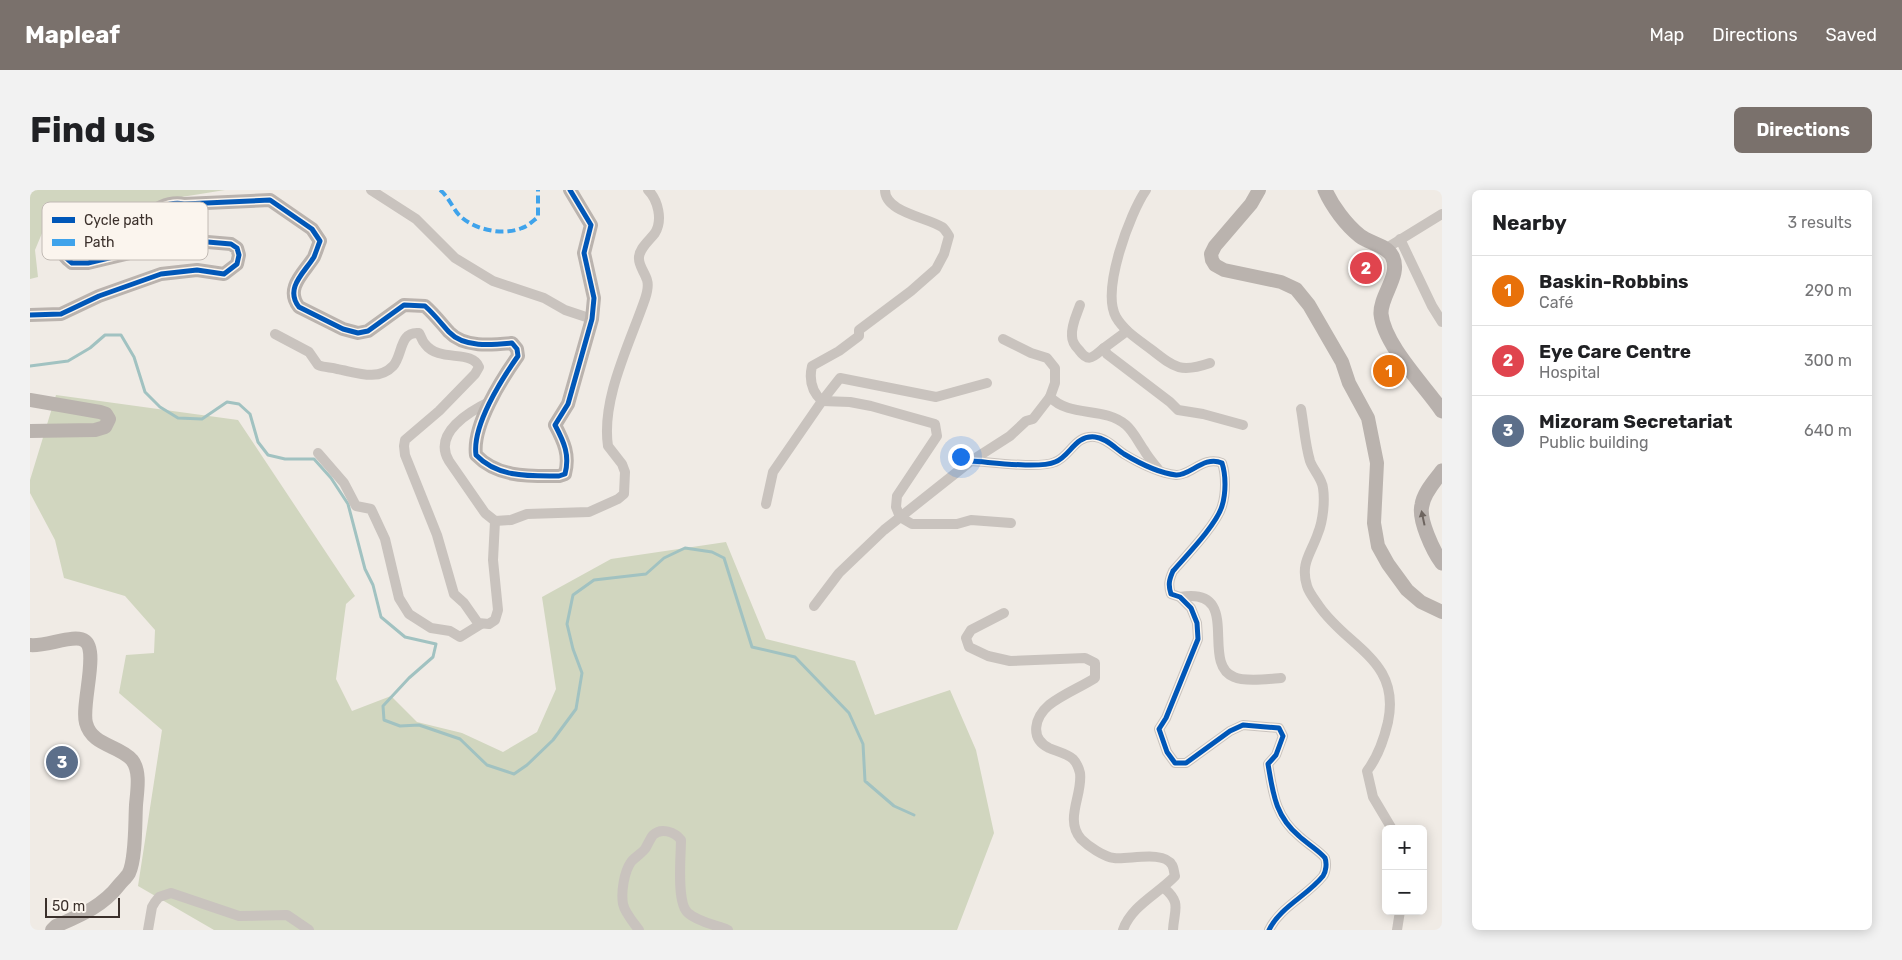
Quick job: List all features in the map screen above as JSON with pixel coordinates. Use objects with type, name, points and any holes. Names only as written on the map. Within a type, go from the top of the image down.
[{"type":"main road","points":[[1324,190],[1332,204],[1359,236],[1390,253],[1394,264],[1391,280],[1383,299],[1381,316],[1384,326],[1388,336],[1410,370],[1442,412]]},
{"type":"main road","points":[[1442,472],[1427,491],[1421,505],[1422,516],[1428,534],[1442,563]]},
{"type":"street","points":[[371,190],[416,220],[455,258],[493,281],[544,298],[566,310],[592,319]]},
{"type":"street","points":[[208,203],[270,200],[312,229],[320,241],[314,256],[294,286],[295,302],[299,307],[343,329],[358,333],[368,331],[404,305],[425,306],[450,333],[461,341],[476,344],[512,343],[517,348],[518,356],[481,421],[475,439],[476,455],[491,467],[510,474],[559,476],[565,474],[568,456],[565,444],[555,425],[568,404],[592,319],[594,298],[584,254],[590,225],[570,190]]},
{"type":"street","points":[[491,401],[474,409],[463,418],[447,436],[444,445],[445,455],[485,513],[495,522],[511,520],[527,514],[589,512],[618,499],[624,494],[625,472],[619,457],[608,446],[607,426],[610,403],[619,372],[646,300],[648,289],[647,281],[638,258],[640,252],[656,231],[659,214],[654,198],[648,190]]},
{"type":"street","points":[[885,190],[885,196],[889,202],[900,210],[943,227],[949,236],[944,254],[936,269],[911,291],[859,330],[859,336],[839,351],[812,366],[809,376],[816,396],[822,401],[850,402],[871,406],[935,424],[937,436],[897,496],[896,508],[900,517],[912,524],[957,524],[971,520],[1011,523]]},
{"type":"street","points":[[1146,190],[1140,198],[1126,234],[1113,278],[1115,315],[1127,331],[1175,367],[1195,368],[1210,363]]},
{"type":"street","points":[[1259,190],[1251,204],[1215,246],[1211,254],[1212,260],[1215,265],[1224,270],[1290,284],[1303,295],[1342,362],[1349,383],[1368,418],[1377,463],[1374,523],[1378,546],[1388,564],[1407,590],[1421,602],[1442,612]]},
{"type":"street","points":[[1385,249],[1442,214]]},
{"type":"street","points":[[1400,239],[1432,306],[1442,322]]},
{"type":"street","points":[[30,316],[62,314],[99,296],[161,274],[197,270],[224,274],[235,267],[239,260],[237,248],[230,244],[208,242]]},
{"type":"street","points":[[69,260],[72,263],[88,263],[101,260]]},
{"type":"street","points":[[1080,304],[1072,336],[1074,344],[1083,357],[1093,357],[1127,331]]},
{"type":"street","points":[[275,334],[309,352],[318,365],[364,374],[376,375],[389,369],[398,359],[406,338],[415,332],[419,333],[425,345],[436,351],[447,356],[469,357],[478,364],[478,370],[471,378],[439,412],[408,438],[404,446],[414,480],[437,535],[454,594],[464,603],[478,623],[481,624]]},
{"type":"street","points":[[814,606],[839,573],[859,552],[900,517],[972,461],[1033,419],[1050,397],[1056,383],[1055,368],[1047,358],[1031,353],[1002,339]]},
{"type":"street","points":[[1104,348],[1107,354],[1178,410],[1243,424]]},
{"type":"street","points":[[766,504],[773,472],[840,378],[936,397],[987,384]]},
{"type":"street","points":[[1050,397],[1060,405],[1086,413],[1102,413],[1126,424],[1160,472]]},
{"type":"street","points":[[30,400],[100,412],[106,414],[109,419],[105,427],[95,430],[30,431]]},
{"type":"street","points":[[1301,409],[1310,461],[1323,487],[1323,510],[1319,532],[1304,571],[1308,589],[1324,614],[1370,658],[1383,674],[1390,691],[1390,712],[1386,730],[1375,761],[1367,770],[1373,797],[1390,825]]},
{"type":"street","points":[[972,461],[1040,465],[1054,463],[1064,457],[1074,444],[1084,438],[1096,437],[1160,472],[1179,476],[1195,467],[1216,460],[1222,463],[1224,470],[1222,506],[1211,525],[1173,571],[1169,579],[1168,586],[1171,594],[1180,597],[1191,608],[1197,623],[1198,639],[1171,706],[1159,730],[1167,752],[1175,764],[1186,763],[1230,731],[1243,725],[1279,728],[1283,736],[1276,755],[1268,764],[1276,804],[1283,818],[1294,831],[1323,855],[1326,862],[1324,875],[1276,917],[1269,930]]},
{"type":"street","points":[[318,453],[344,483],[356,506],[371,509],[385,539],[399,598],[409,614],[431,628],[450,631],[460,637],[481,624],[489,624],[495,620],[498,610],[494,560],[495,522]]},
{"type":"street","points":[[1180,597],[1192,595],[1201,597],[1209,602],[1215,612],[1221,662],[1225,671],[1234,678],[1281,678]]},
{"type":"street","points":[[1004,613],[971,630],[966,638],[969,647],[988,656],[1010,661],[1035,658],[1085,658],[1095,663],[1095,678],[1050,705],[1038,717],[1035,727],[1038,739],[1047,746],[1073,759],[1080,771],[1080,788],[1073,813],[1074,826],[1081,838],[1096,850],[1112,858],[1163,858],[1172,864],[1175,876],[1164,888],[1133,912],[1123,929],[1134,930]]},
{"type":"street","points":[[30,645],[45,645],[72,638],[85,640],[89,645],[90,661],[85,705],[86,723],[89,730],[100,741],[133,761],[137,778],[132,859],[129,874],[111,896],[102,903],[56,926],[52,930]]},
{"type":"street","points":[[639,930],[624,906],[622,897],[627,872],[633,860],[644,850],[654,835],[660,832],[672,833],[680,840],[682,900],[686,911],[693,917],[728,930]]},
{"type":"street","points":[[1164,888],[1171,894],[1176,903],[1173,930]]},
{"type":"street","points":[[148,930],[152,907],[155,902],[159,896],[171,893],[239,916],[287,914],[309,930]]},
{"type":"street","points":[[1397,930],[1399,915]]},
{"type":"green space","points":[[30,190],[225,190],[160,202],[42,202],[42,233],[35,250],[38,277],[30,279]]},
{"type":"green space","points":[[56,395],[238,420],[355,596],[346,604],[336,679],[352,711],[391,696],[417,722],[462,733],[503,752],[537,732],[556,689],[542,597],[611,559],[726,542],[766,639],[855,661],[875,715],[950,690],[976,750],[994,833],[957,930],[214,930],[138,886],[162,730],[119,693],[126,655],[154,653],[155,630],[125,596],[64,578],[55,540],[30,493],[30,480]]},
{"type":"waterway","points":[[30,366],[68,361],[90,348],[105,335],[121,335],[134,357],[145,392],[160,407],[178,418],[202,419],[227,402],[239,404],[250,414],[258,442],[268,455],[285,459],[314,459],[331,478],[348,504],[365,569],[373,585],[381,617],[405,637],[436,644],[433,657],[409,678],[383,706],[384,720],[400,726],[419,725],[460,739],[487,765],[514,774],[527,765],[553,740],[576,709],[582,673],[573,649],[567,624],[573,595],[594,580],[646,574],[664,558],[685,548],[712,552],[724,558],[752,647],[795,657],[849,713],[863,744],[865,781],[894,806],[914,815]]},
{"type":"marked path","points":[[440,190],[465,220],[481,228],[498,231],[524,227],[538,217],[538,190]]},
{"type":"cycle path","points":[[208,203],[270,200],[312,229],[320,241],[314,257],[301,274],[295,287],[295,300],[299,307],[343,329],[358,333],[368,331],[404,305],[425,306],[449,332],[462,341],[479,344],[512,343],[517,349],[518,356],[496,390],[483,417],[478,431],[476,455],[485,463],[504,472],[559,476],[565,474],[567,461],[563,443],[555,425],[568,404],[592,319],[594,298],[584,253],[591,225],[570,190]]},
{"type":"cycle path","points":[[30,315],[61,314],[99,296],[161,274],[197,270],[224,274],[237,264],[239,255],[237,248],[231,244],[208,242]]},
{"type":"cycle path","points":[[68,260],[72,263],[88,263],[101,260]]},
{"type":"cycle path","points":[[971,461],[1026,465],[1048,464],[1060,459],[1082,439],[1095,437],[1107,441],[1124,454],[1142,464],[1169,474],[1181,474],[1209,462],[1222,463],[1225,490],[1219,513],[1200,540],[1173,571],[1170,580],[1169,588],[1171,594],[1180,597],[1191,608],[1197,623],[1198,639],[1166,718],[1159,729],[1167,752],[1175,763],[1186,763],[1230,731],[1243,725],[1279,728],[1283,736],[1276,755],[1268,764],[1276,803],[1291,828],[1325,858],[1326,865],[1325,872],[1317,883],[1287,908],[1269,930]]},
{"type":"place","name":"Eye Care Centre","points":[[1366,268]]},
{"type":"place","name":"Baskin-Robbins","points":[[1389,371]]},
{"type":"place","name":"Mizoram Secretariat","points":[[62,762]]}]
